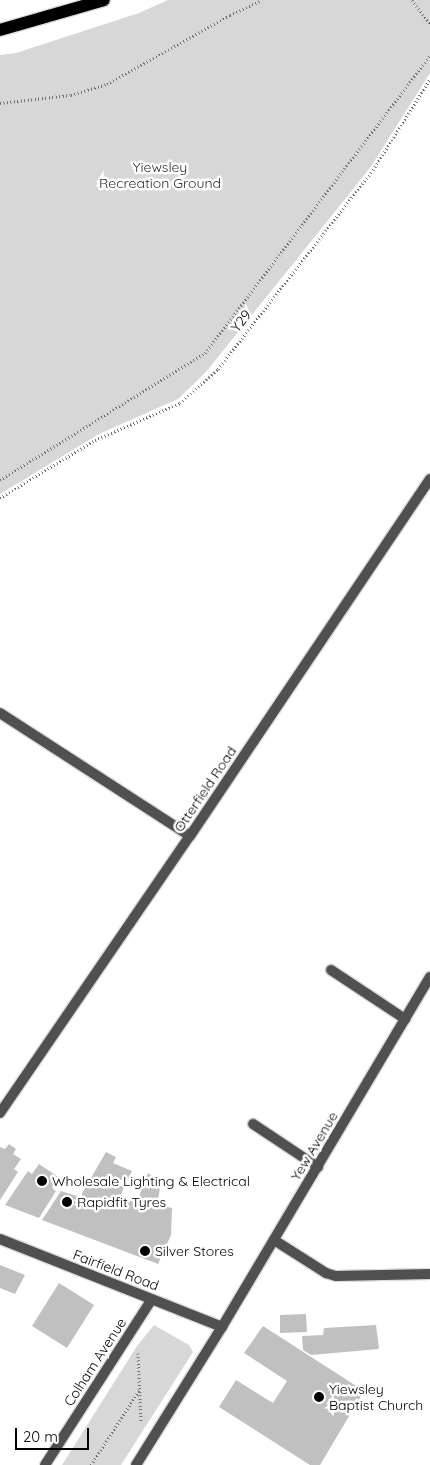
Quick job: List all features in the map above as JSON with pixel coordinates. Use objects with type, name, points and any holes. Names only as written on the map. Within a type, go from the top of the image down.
[{"type":"main road","points":[[0,30],[104,0]]},
{"type":"street","name":"Otterfield Road","points":[[0,1113],[190,836],[430,479]]},
{"type":"street","points":[[0,713],[190,836]]},
{"type":"street","points":[[330,970],[405,1019]]},
{"type":"street","name":"Yew Avenue","points":[[222,1327],[430,977]]},
{"type":"street","points":[[253,1124],[318,1168]]},
{"type":"street","name":"Fairfield Road","points":[[0,1239],[222,1327]]},
{"type":"street","points":[[274,1240],[326,1273],[336,1276],[430,1274]]},
{"type":"street","name":"Colham Avenue","points":[[45,1465],[152,1299]]},
{"type":"street","points":[[136,1465],[222,1327]]},
{"type":"path","points":[[0,103],[71,95],[107,84],[230,15],[262,0]]},
{"type":"path","points":[[412,0],[430,24]]},
{"type":"path","points":[[0,480],[205,353],[430,56]]},
{"type":"path","name":"Y29","points":[[0,498],[95,440],[180,403],[218,369],[373,170],[430,79]]},
{"type":"path","points":[[126,1339],[138,1346],[141,1433],[152,1440]]},
{"type":"path","points":[[91,1465],[140,1388]]},
{"type":"green space","name":"Yiewsley Recreation Ground","points":[[168,0],[430,0],[430,73],[370,168],[206,372],[178,399],[99,434],[0,494],[0,55],[16,53],[139,13]]},
{"type":"green space","points":[[154,1325],[189,1345],[193,1352],[121,1465],[62,1465],[137,1346]]},
{"type":"building","points":[[9,1144],[16,1149],[13,1154],[21,1159],[14,1169],[18,1172],[0,1200],[0,1147],[5,1149]]},
{"type":"building","points":[[106,1152],[116,1157],[113,1163],[132,1171],[120,1196],[137,1202],[148,1173],[161,1182],[157,1205],[172,1208],[171,1235],[158,1264],[42,1220],[61,1191],[80,1197]]},
{"type":"building","points":[[39,1164],[60,1178],[53,1189],[56,1191],[39,1218],[5,1205],[28,1171],[32,1174]]},
{"type":"building","points":[[0,1265],[25,1275],[15,1294],[0,1288]]},
{"type":"building","points":[[59,1283],[94,1305],[67,1348],[32,1326]]},
{"type":"building","points":[[306,1314],[307,1332],[280,1333],[280,1315]]},
{"type":"building","points":[[376,1325],[379,1349],[311,1355],[303,1350],[302,1336],[323,1335],[324,1328]]},
{"type":"building","name":"Yiewsley Baptist Church","points":[[263,1326],[364,1391],[320,1465],[310,1465],[219,1407],[236,1380],[273,1403],[287,1381],[244,1353]]},
{"type":"place","name":"Wholesale Lighting & Electrical","points":[[42,1181]]},
{"type":"place","name":"Rapidfit Tyres","points":[[67,1202]]},
{"type":"place","name":"Silver Stores","points":[[145,1251]]},
{"type":"place","name":"Yiewsley Baptist Church","points":[[319,1397]]}]
